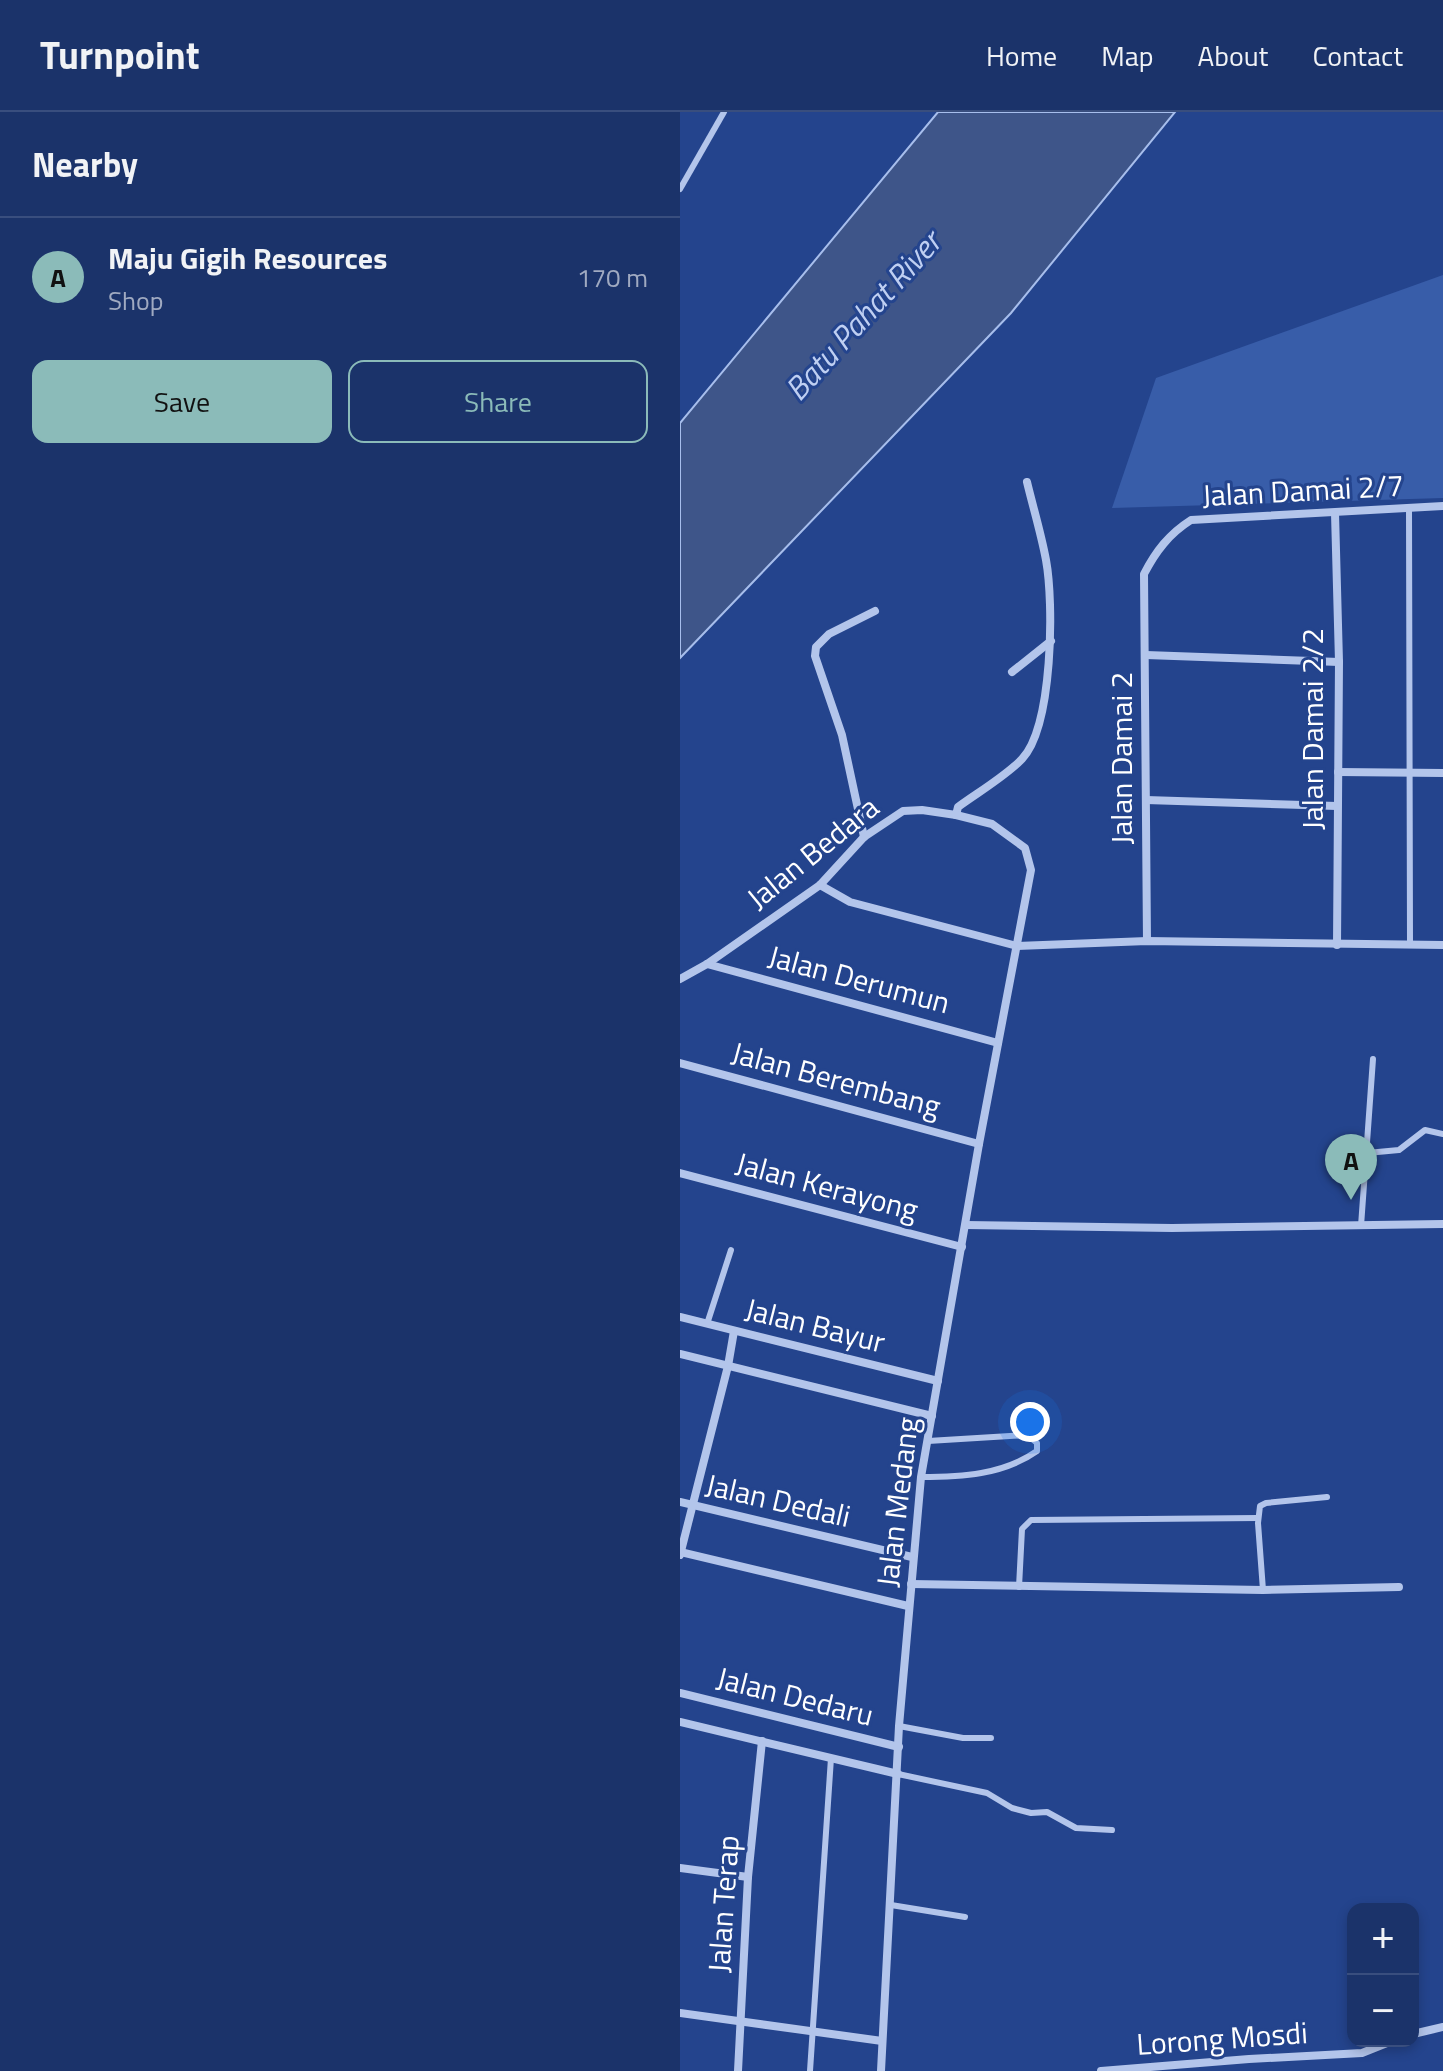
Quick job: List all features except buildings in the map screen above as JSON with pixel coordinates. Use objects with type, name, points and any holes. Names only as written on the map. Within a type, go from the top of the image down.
[{"type":"street","points":[[956,815],[958,807],[1023,758],[1036,734],[1042,709],[1051,641],[1047,562],[1027,482]]},
{"type":"street","name":"Jalan Damai 2/7","points":[[1144,574],[1156,551],[1171,534],[1191,520],[1443,506]]},
{"type":"street","name":"Jalan Damai 2/2","points":[[1335,513],[1339,662],[1337,945]]},
{"type":"street","name":"Jalan Damai 2","points":[[1144,574],[1147,941]]},
{"type":"street","points":[[864,837],[842,735],[815,656],[816,647],[829,634],[875,611]]},
{"type":"street","points":[[1012,672],[1051,641]]},
{"type":"street","points":[[1146,655],[1339,662]]},
{"type":"street","points":[[1338,772],[1443,773]]},
{"type":"street","points":[[1146,800],[1337,806]]},
{"type":"street","name":"Jalan Bedara","points":[[680,979],[707,964],[820,885],[864,837],[903,811],[922,810],[992,824],[1014,837],[1025,848],[1031,870],[1017,946]]},
{"type":"street","points":[[820,885],[850,902],[1017,946],[1147,941],[1443,945]]},
{"type":"street","name":"Jalan Medang","points":[[881,2071],[899,1726],[921,1477],[1017,946]]},
{"type":"street","name":"Jalan Derumun","points":[[707,964],[998,1043]]},
{"type":"street","name":"Jalan Berembang","points":[[680,1063],[979,1144]]},
{"type":"street","name":"Jalan Kerayong","points":[[680,1173],[962,1247]]},
{"type":"street","points":[[966,1225],[1443,1224]]},
{"type":"street","name":"Jalan Bayur","points":[[680,1317],[938,1381]]},
{"type":"street","points":[[734,1331],[728,1366],[680,1554],[908,1606]]},
{"type":"street","name":"Jalan Bayur","points":[[680,1354],[932,1416]]},
{"type":"street","name":"Jalan Dedali","points":[[680,1502],[912,1557]]},
{"type":"street","points":[[911,1584],[1263,1590],[1399,1587]]},
{"type":"street","name":"Jalan Dedaru","points":[[680,1693],[899,1747]]},
{"type":"street","name":"Jalan Dedaru","points":[[680,1722],[898,1774]]},
{"type":"street","name":"Jalan Terap","points":[[738,2071],[748,1877],[762,1741]]},
{"type":"street","points":[[680,1868],[748,1877]]},
{"type":"street","points":[[680,2013],[882,2041]]},
{"type":"street","points":[[1419,2033],[1443,2027]]},
{"type":"street","name":"Lorong Mosdi","points":[[1101,2071],[1362,2053],[1377,2047]]},
{"type":"lane","points":[[680,189],[724,112]]},
{"type":"lane","points":[[1409,509],[1410,946]]},
{"type":"lane","points":[[1361,1226],[1373,1059]]},
{"type":"lane","points":[[1367,1153],[1399,1150],[1425,1130],[1443,1134]]},
{"type":"lane","points":[[707,1324],[731,1250]]},
{"type":"lane","points":[[921,1477],[981,1475],[1037,1451],[1037,1443],[1027,1435],[928,1441]]},
{"type":"lane","points":[[1263,1590],[1258,1518],[1260,1506],[1327,1497]]},
{"type":"lane","points":[[1019,1587],[1022,1529],[1031,1520],[1258,1518]]},
{"type":"lane","points":[[899,1726],[963,1738],[991,1738]]},
{"type":"lane","points":[[810,2071],[831,1758]]},
{"type":"lane","points":[[898,1774],[987,1793],[1012,1808],[1031,1813],[1047,1812],[1076,1828],[1112,1830]]},
{"type":"lane","points":[[891,1905],[965,1917]]},
{"type":"shaded area","points":[[1443,275],[1443,498],[1112,508],[1156,378]]},
{"type":"water","name":"Batu Pahat River","points":[[938,112],[1175,112],[1011,313],[680,658],[680,423]]},
{"type":"place","name":"Maju Gigih Resources","points":[[1351,1200]]}]
